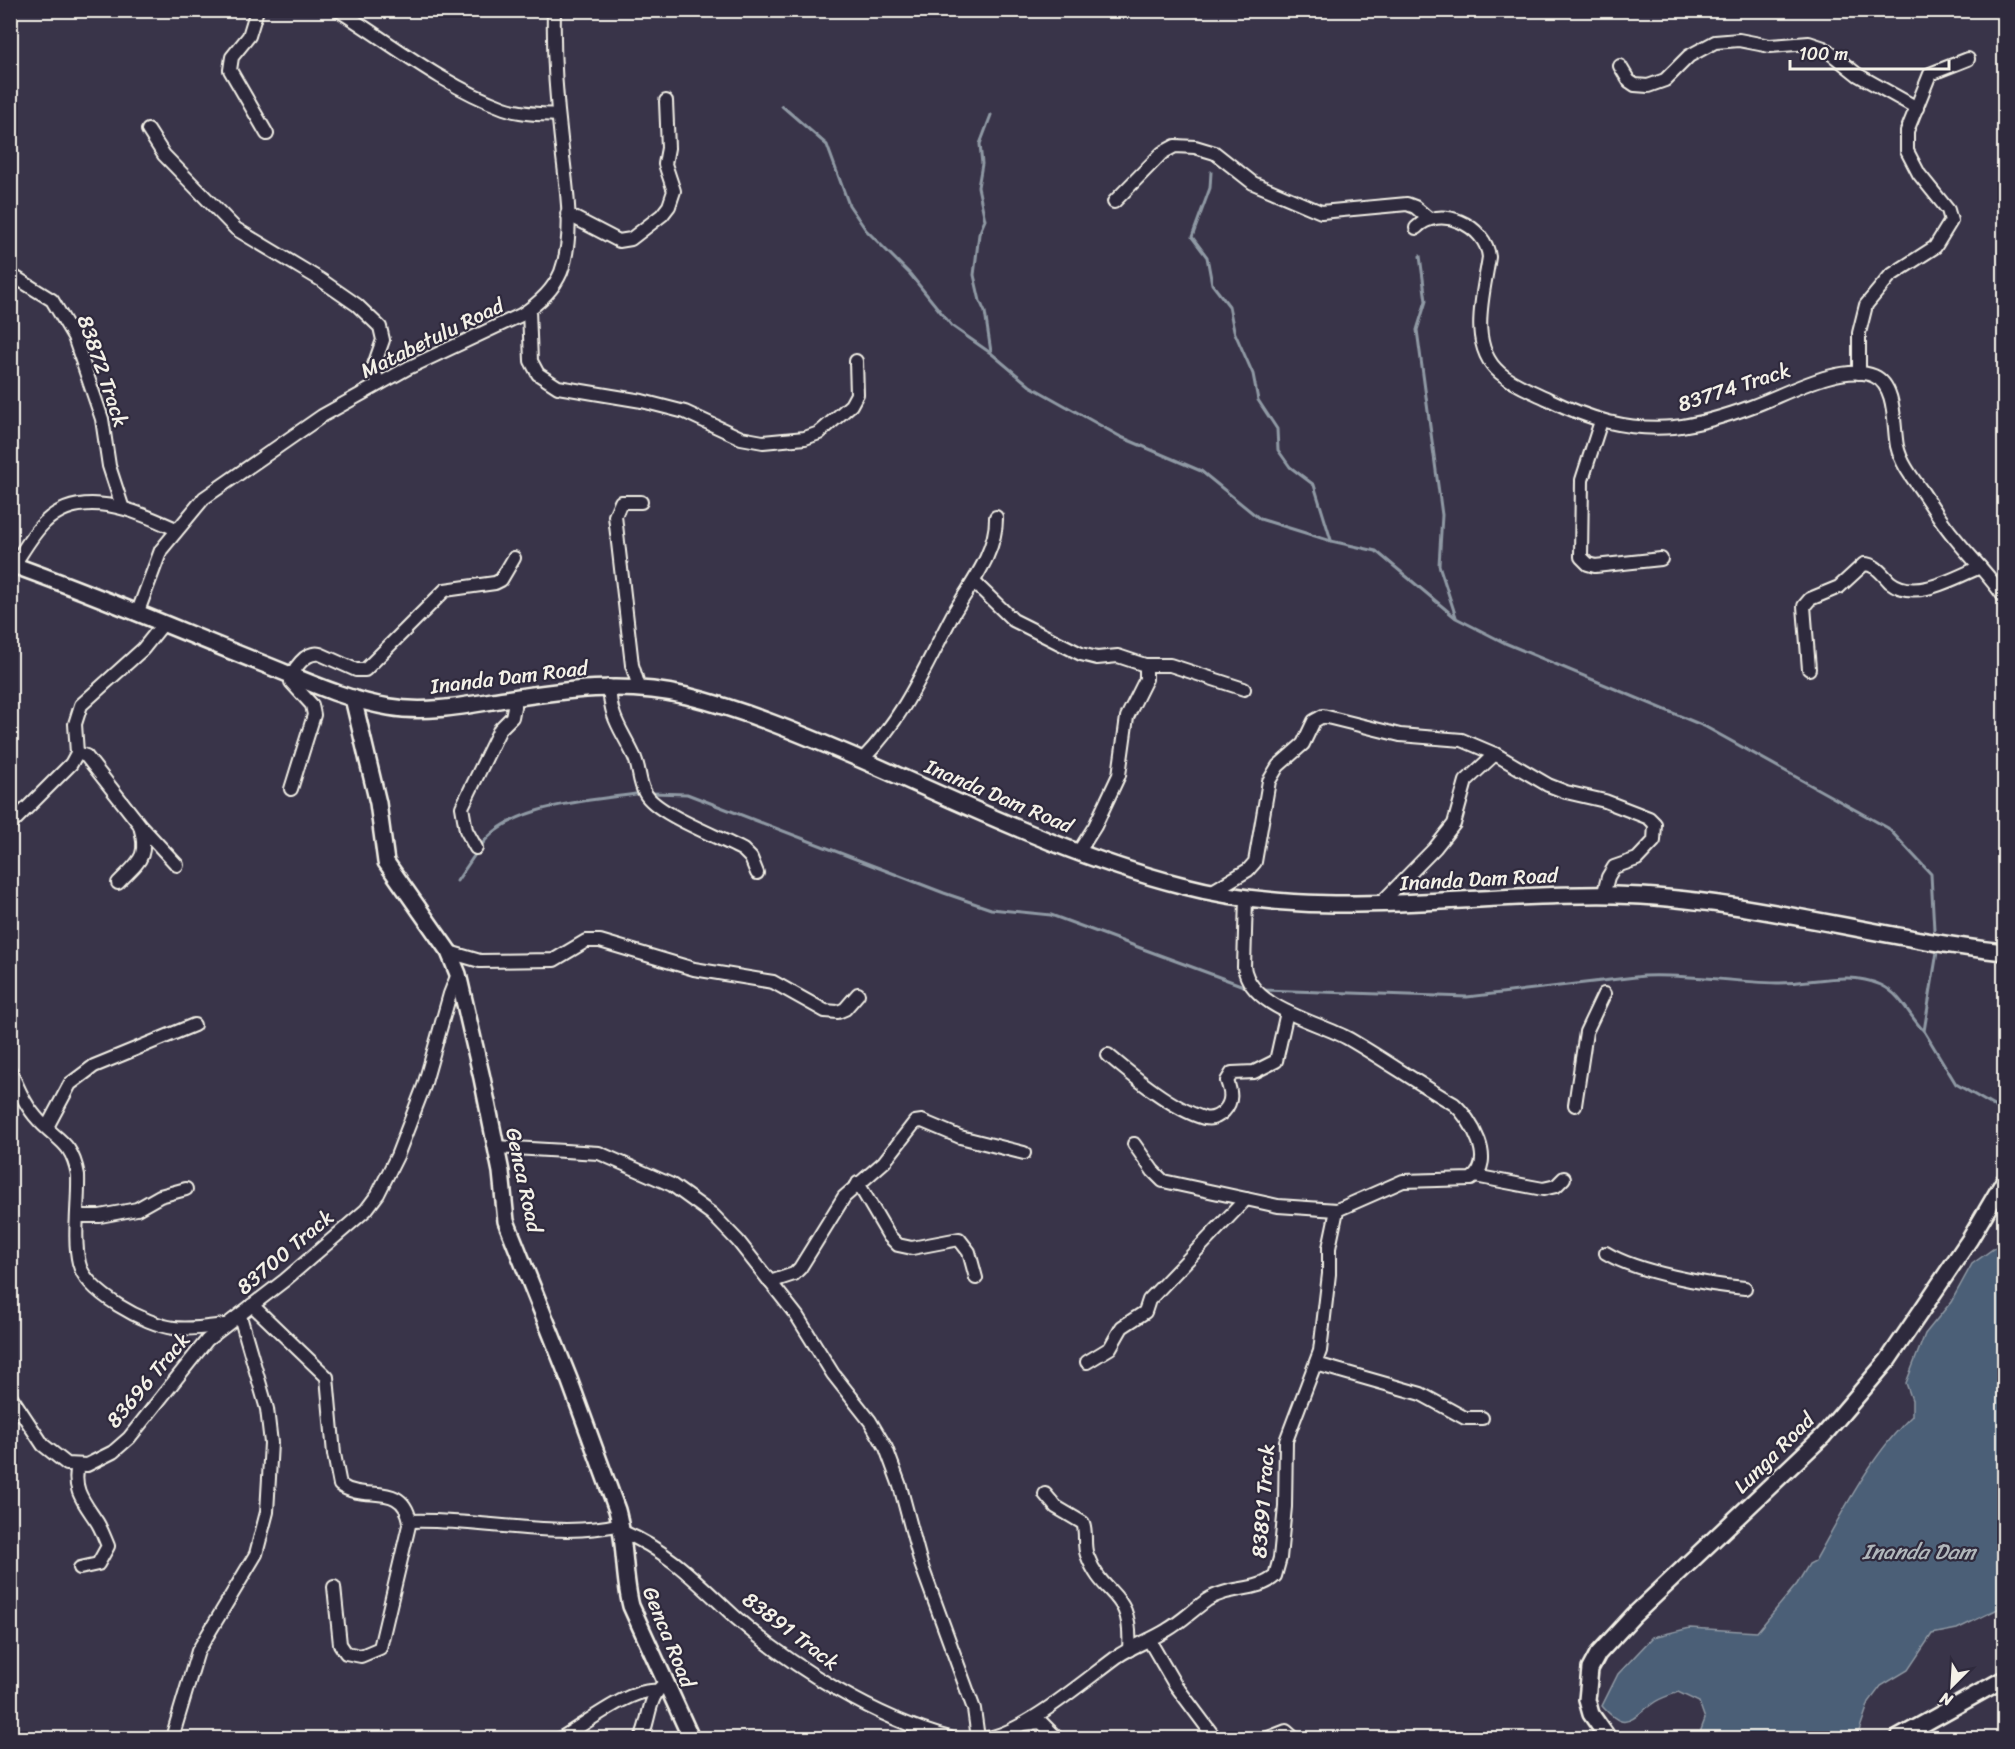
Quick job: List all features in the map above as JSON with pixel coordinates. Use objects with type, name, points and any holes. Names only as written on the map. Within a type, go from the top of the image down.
[{"type":"street","points":[[258,10],[249,36],[232,57],[230,70],[267,134]]},
{"type":"street","points":[[338,10],[438,75],[505,109],[558,115]]},
{"type":"street","name":"Matabetulu Road","points":[[137,614],[161,550],[176,529],[204,498],[322,416],[408,368],[497,328],[530,310],[556,283],[562,270],[567,246],[567,214],[558,115],[554,10]]},
{"type":"street","points":[[1620,66],[1629,81],[1635,85],[1648,86],[1665,80],[1689,56],[1715,42],[1739,40],[1762,46],[1809,43],[1824,48],[1858,75],[1917,108]]},
{"type":"street","points":[[1968,59],[1930,74],[1907,131],[1907,151],[1919,174],[1948,210],[1951,221],[1935,247],[1890,276],[1866,304],[1859,333],[1859,373],[1876,376],[1884,384],[1891,398],[1901,459],[1940,520],[2004,597]]},
{"type":"street","points":[[567,214],[619,241],[638,236],[662,215],[669,206],[674,190],[665,164],[668,148],[666,101]]},
{"type":"street","points":[[148,129],[164,155],[236,230],[249,240],[321,279],[374,320],[383,340],[373,368],[379,384]]},
{"type":"street","name":"83774 Track","points":[[1114,202],[1161,153],[1175,146],[1195,147],[1215,153],[1253,183],[1321,212],[1407,204],[1415,207],[1428,218],[1439,216],[1467,226],[1480,235],[1488,248],[1480,335],[1491,364],[1516,384],[1583,416],[1601,421],[1646,428],[1676,426],[1752,406],[1812,382],[1859,373]]},
{"type":"street","points":[[1416,228],[1428,218]]},
{"type":"street","name":"83872 Track","points":[[10,274],[52,300],[74,337],[102,419],[109,465],[122,506]]},
{"type":"street","points":[[530,310],[532,367],[547,381],[577,392],[618,396],[685,412],[752,441],[805,438],[819,433],[851,405],[857,394],[856,361]]},
{"type":"street","points":[[1601,421],[1582,480],[1581,557],[1588,564],[1595,566],[1661,560]]},
{"type":"street","points":[[639,687],[632,665],[615,516],[621,502],[641,502]]},
{"type":"street","points":[[12,567],[36,531],[56,514],[80,505],[122,506],[176,529]]},
{"type":"street","points":[[862,760],[891,730],[962,599],[974,582],[995,534],[996,517]]},
{"type":"street","points":[[291,789],[314,715],[312,705],[292,686],[292,675],[305,657],[314,653],[356,670],[365,670],[445,590],[495,583],[501,580],[514,558]]},
{"type":"street","points":[[1809,669],[1804,606],[1810,599],[1839,586],[1864,564],[1874,566],[1894,585],[1915,589],[1952,579],[1980,567]]},
{"type":"street","name":"Inanda Dam Road","points":[[12,567],[353,698],[390,708],[421,710],[609,686],[639,687],[691,697],[756,717],[1078,853],[1180,885],[1211,892],[1246,898],[1332,905],[1603,896],[1691,900],[2004,952]]},
{"type":"street","points":[[974,582],[1013,620],[1060,645],[1097,658],[1118,656],[1146,665],[1170,665],[1244,689]]},
{"type":"street","points":[[10,825],[65,773],[77,753],[75,724],[81,705],[143,648],[163,624]]},
{"type":"street","points":[[1078,853],[1095,826],[1119,775],[1127,717],[1146,679],[1146,665]]},
{"type":"street","points":[[609,686],[612,716],[637,760],[644,793],[663,809],[743,850],[751,858],[757,873]]},
{"type":"street","points":[[476,848],[466,830],[462,807],[500,729],[512,717],[516,697]]},
{"type":"street","name":"Genca Road","points":[[353,698],[378,803],[386,862],[448,952],[458,974],[472,1027],[495,1147],[506,1221],[569,1379],[622,1528],[626,1586],[660,1688],[691,1738]]},
{"type":"street","points":[[1211,892],[1248,870],[1255,862],[1269,781],[1278,766],[1303,744],[1314,721],[1319,717],[1400,735],[1462,740],[1495,754],[1566,792],[1605,801],[1649,818],[1654,824],[1656,835],[1651,846],[1637,859],[1614,867],[1608,877],[1603,896]]},
{"type":"street","points":[[77,753],[86,756],[140,825],[177,865]]},
{"type":"street","points":[[1380,904],[1435,848],[1454,824],[1464,783],[1495,754]]},
{"type":"street","points":[[118,883],[143,856],[145,846],[140,825]]},
{"type":"street","points":[[1246,898],[1245,974],[1255,990],[1287,1012],[1348,1039],[1465,1113],[1477,1131],[1480,1165],[1475,1176]]},
{"type":"street","points":[[448,952],[480,962],[554,960],[586,941],[600,940],[694,969],[773,982],[825,1011],[838,1012],[858,994]]},
{"type":"street","name":"83700 Track","points":[[172,1738],[198,1651],[256,1554],[267,1512],[271,1453],[267,1409],[240,1316],[366,1210],[378,1194],[397,1156],[424,1086],[450,994],[458,974]]},
{"type":"street","points":[[1575,1105],[1586,1032],[1604,994]]},
{"type":"street","points":[[1108,1055],[1169,1100],[1204,1118],[1211,1119],[1229,1106],[1231,1092],[1227,1081],[1232,1073],[1254,1072],[1276,1061],[1287,1012]]},
{"type":"street","points":[[47,1127],[70,1084],[94,1066],[194,1025]]},
{"type":"street","points":[[10,1070],[27,1105],[60,1138],[76,1162],[79,1262],[82,1272],[101,1292],[124,1309],[159,1325],[188,1329],[224,1325]]},
{"type":"street","points":[[770,1282],[794,1274],[804,1263],[834,1210],[858,1183],[884,1162],[917,1121],[983,1144],[1024,1153]]},
{"type":"street","points":[[1134,1144],[1153,1172],[1163,1181],[1278,1206],[1337,1210],[1403,1181],[1463,1180],[1475,1176],[1543,1189],[1556,1186],[1564,1178]]},
{"type":"street","points":[[495,1147],[599,1153],[672,1185],[712,1214],[770,1282],[796,1316],[833,1374],[870,1421],[886,1448],[900,1486],[921,1564],[974,1709],[978,1738]]},
{"type":"street","name":"Lunga Road","points":[[1608,1738],[1591,1714],[1587,1700],[1590,1669],[1598,1654],[1634,1615],[1752,1506],[1830,1427],[1888,1360],[1970,1239],[2004,1181]]},
{"type":"street","points":[[858,1183],[889,1236],[898,1245],[912,1248],[959,1239],[969,1252],[976,1278]]},
{"type":"street","points":[[79,1216],[100,1216],[137,1209],[160,1196],[186,1189]]},
{"type":"street","points":[[1087,1362],[1110,1348],[1122,1327],[1145,1312],[1149,1300],[1246,1199]]},
{"type":"street","name":"83891 Track","points":[[987,1738],[1018,1725],[1128,1650],[1174,1626],[1215,1595],[1229,1589],[1260,1584],[1275,1576],[1280,1558],[1285,1508],[1286,1440],[1316,1364],[1323,1333],[1329,1248],[1337,1210]]},
{"type":"street","points":[[1606,1253],[1618,1260],[1663,1272],[1745,1288]]},
{"type":"street","points":[[252,1305],[327,1377],[334,1454],[340,1485],[351,1490],[400,1500],[408,1511],[410,1521],[380,1648],[361,1656],[346,1653],[340,1644],[334,1587]]},
{"type":"street","name":"83696 Track","points":[[78,1466],[98,1460],[129,1438],[200,1348],[224,1325],[240,1316]]},
{"type":"street","points":[[1316,1364],[1421,1394],[1465,1418],[1482,1418]]},
{"type":"street","points":[[10,1395],[43,1445],[59,1460],[78,1466],[75,1479],[81,1500],[97,1521],[108,1546],[98,1564],[80,1568]]},
{"type":"street","points":[[1046,1494],[1056,1507],[1083,1522],[1085,1552],[1090,1563],[1124,1605],[1128,1614],[1128,1650]]},
{"type":"street","points":[[410,1521],[453,1520],[583,1531],[622,1528]]},
{"type":"street","name":"83891 Track","points":[[622,1528],[663,1552],[753,1631],[826,1683],[888,1717],[950,1738]]},
{"type":"street","points":[[1149,1640],[1174,1683],[1215,1738]]},
{"type":"street","points":[[1898,1738],[2004,1680]]},
{"type":"street","points":[[561,1738],[634,1695],[660,1688],[641,1738]]},
{"type":"street","points":[[1018,1725],[1041,1722],[1050,1728],[1057,1738]]},
{"type":"street","points":[[1268,1738],[1286,1731],[1294,1738]]},
{"type":"water","name":"Inanda Dam","points":[[2004,1241],[2004,1606],[1957,1629],[1932,1634],[1908,1670],[1881,1686],[1869,1702],[1859,1731],[1847,1738],[1698,1738],[1705,1719],[1699,1702],[1678,1692],[1658,1700],[1632,1719],[1622,1721],[1616,1719],[1602,1706],[1618,1674],[1653,1637],[1690,1628],[1757,1632],[1797,1584],[1809,1564],[1815,1561],[1871,1465],[1897,1431],[1912,1416],[1912,1400],[1906,1383],[1925,1334],[1951,1302],[1972,1264]]},
{"type":"waterway","points":[[782,106],[827,145],[849,205],[866,230],[910,274],[952,326],[992,354],[1030,386],[1121,437],[1201,471],[1260,519],[1331,541],[1376,551],[1456,618],[1505,643],[1704,726],[1888,828],[1931,874],[1934,930]]},
{"type":"waterway","points":[[991,115],[980,144],[982,164],[978,187],[985,220],[979,234],[974,275],[985,312],[991,352]]},
{"type":"waterway","points":[[1211,172],[1210,188],[1192,237],[1207,257],[1212,284],[1229,306],[1234,331],[1253,374],[1258,400],[1277,429],[1278,450],[1290,467],[1314,485],[1331,540]]},
{"type":"waterway","points":[[1420,256],[1426,301],[1417,330],[1442,515],[1439,565],[1456,617]]},
{"type":"waterway","points":[[480,847],[494,832],[511,821],[531,813],[554,806],[642,793]]},
{"type":"waterway","points":[[651,793],[687,794],[944,893],[991,909],[1051,915],[1249,988]]},
{"type":"waterway","points":[[457,881],[476,853]]},
{"type":"waterway","points":[[1937,952],[1924,1031],[1956,1084],[2004,1112]]},
{"type":"waterway","points":[[1262,990],[1467,997],[1644,976],[1777,983],[1855,978],[1888,989],[1900,1000],[1924,1031]]},
{"type":"waterway","points":[[1580,1738],[1587,1733]]}]
